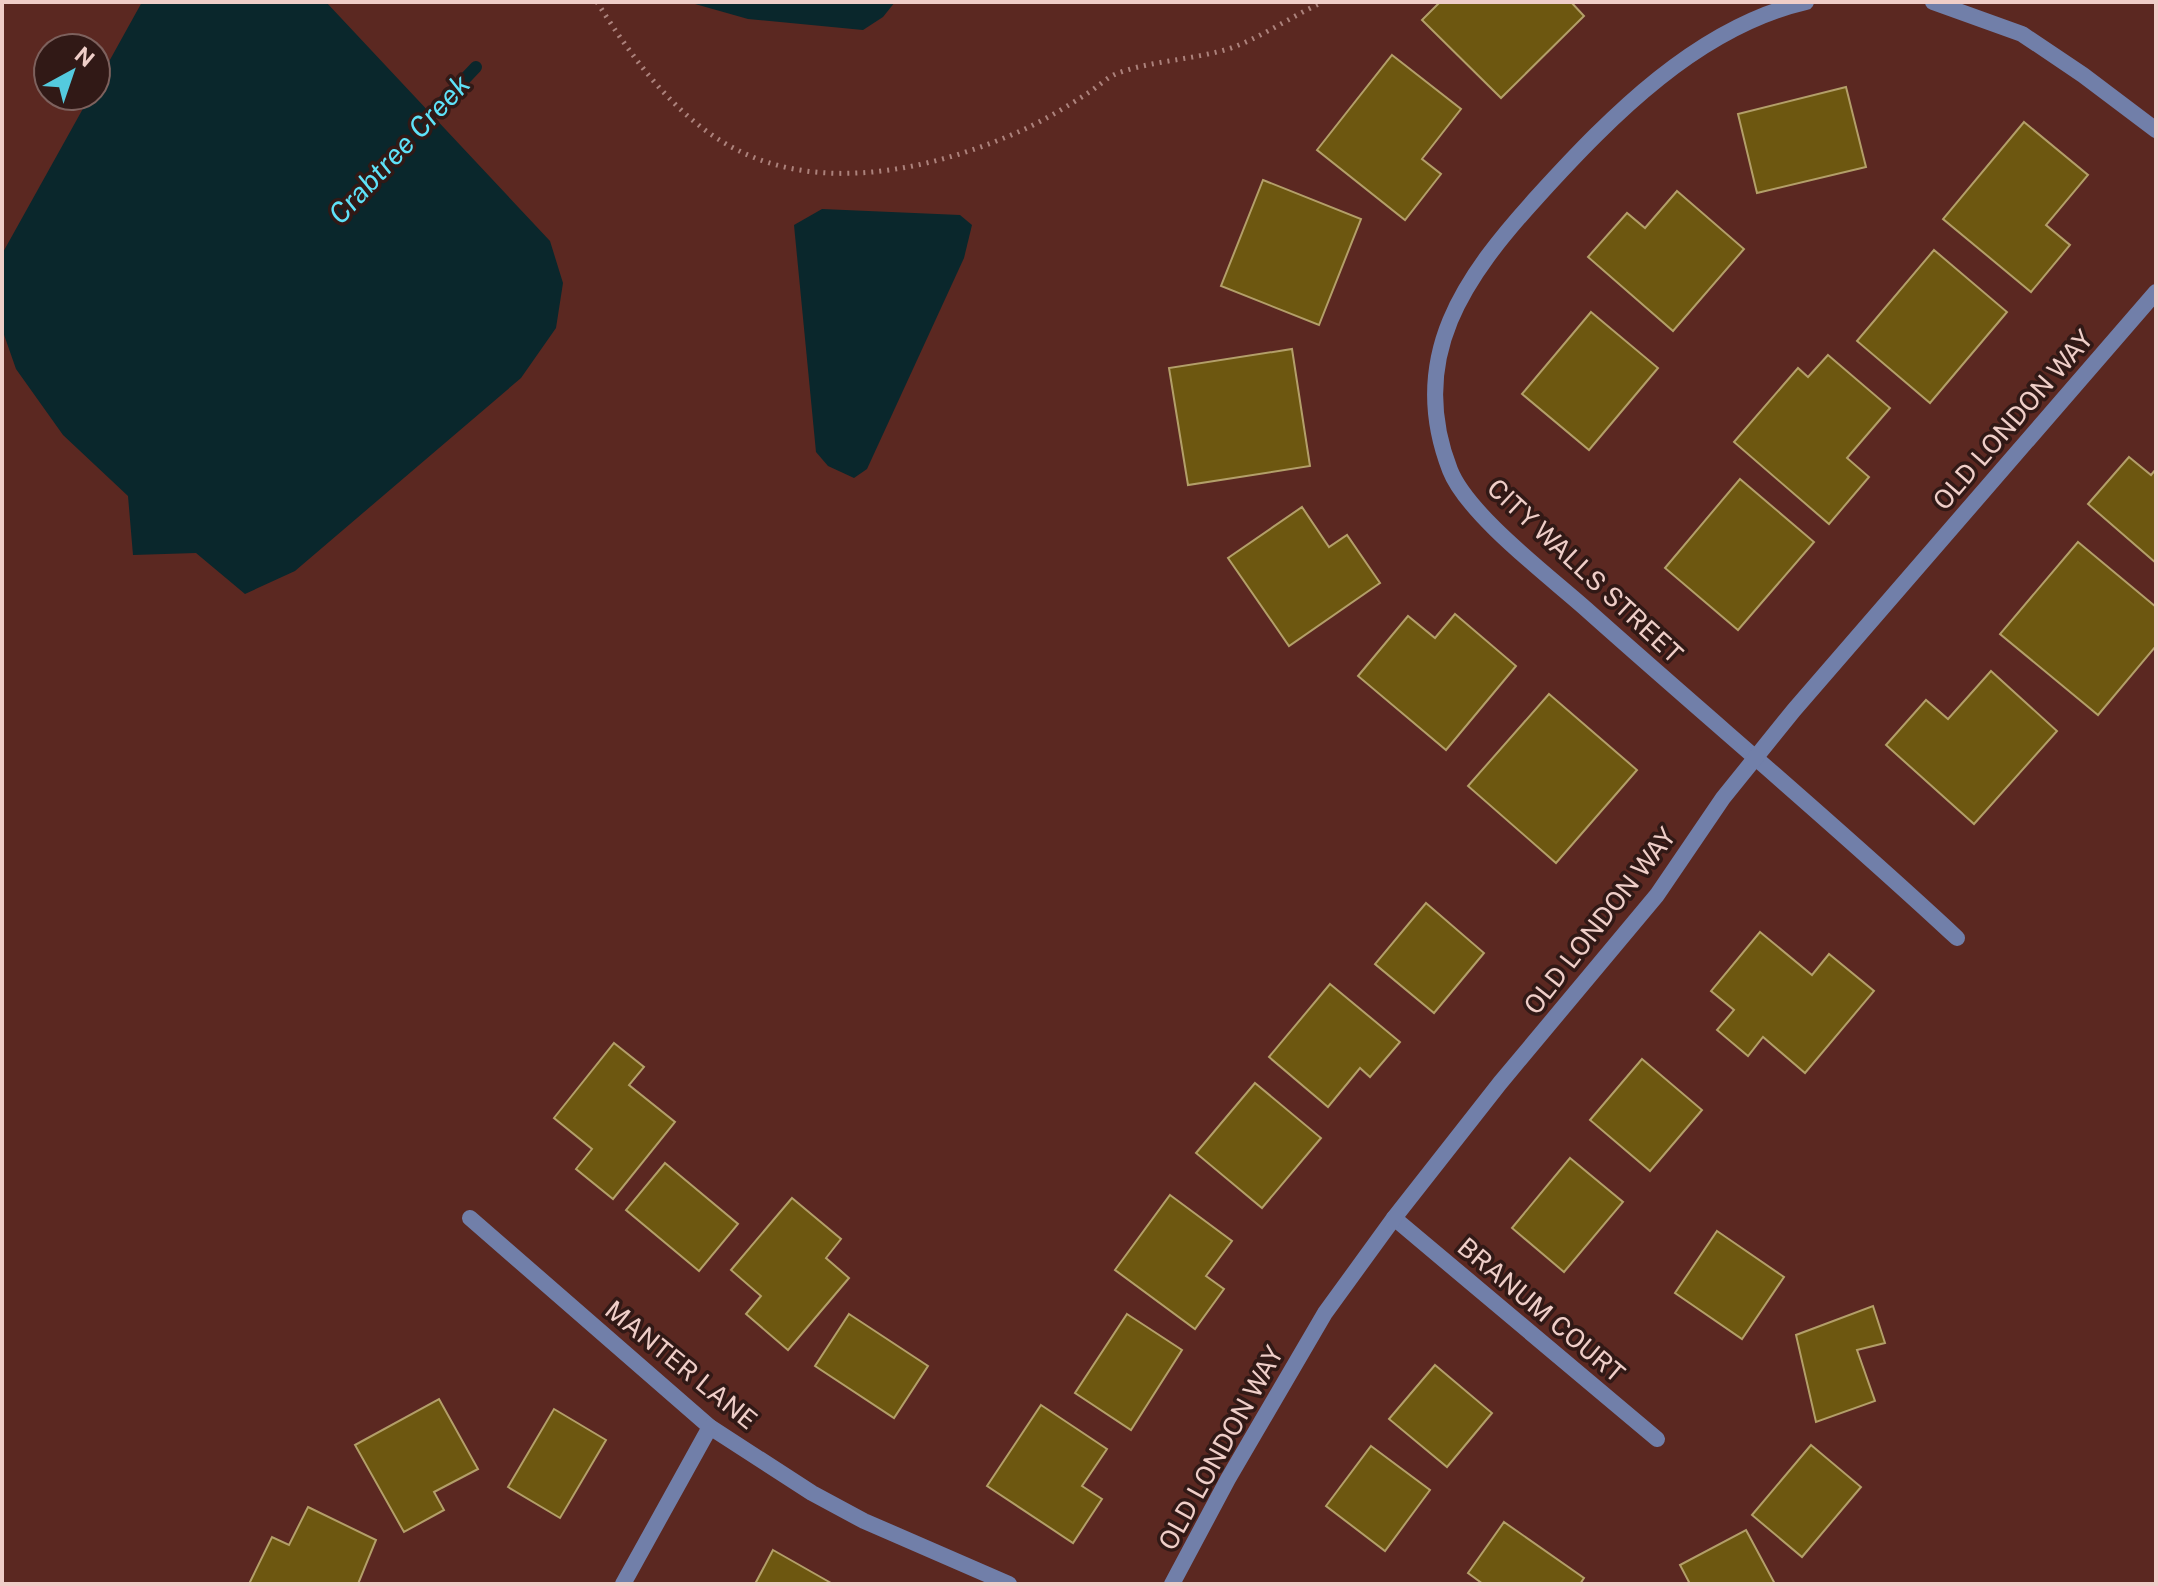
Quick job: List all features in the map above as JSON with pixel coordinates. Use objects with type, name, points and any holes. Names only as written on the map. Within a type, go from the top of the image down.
[{"type":"street","name":"CITY WALLS STREET","points":[[1806,2],[1783,7],[1702,46],[1579,151],[1491,252],[1469,282],[1439,346],[1435,387],[1437,419],[1451,473],[1478,509],[1957,938]]},
{"type":"street","points":[[1933,2],[2022,34],[2156,130]]},
{"type":"street","name":"OLD LONDON WAY","points":[[1172,1584],[1228,1479],[1325,1313],[1394,1218],[1500,1083],[1657,895],[1723,798],[1756,756],[2156,292]]},
{"type":"street","name":"MANTER LANE","points":[[470,1218],[710,1427],[812,1493],[851,1514],[916,1546],[1009,1584]]},
{"type":"street","name":"BRANUM COURT","points":[[1394,1218],[1657,1439]]},
{"type":"street","points":[[623,1584],[710,1427]]},
{"type":"path","points":[[597,2],[630,54],[671,99],[711,133],[748,155],[789,167],[841,173],[921,165],[1002,138],[1040,121],[1116,74],[1232,47],[1323,2]]},
{"type":"path","points":[[1304,2],[1306,10]]},
{"type":"water","points":[[142,2],[326,2],[550,241],[563,283],[556,328],[521,378],[295,571],[245,594],[196,553],[133,555],[128,496],[63,435],[16,369],[2,329],[2,254],[81,112],[112,112],[112,56]]},
{"type":"water","points":[[688,2],[895,2],[883,17],[863,30],[748,19]]},
{"type":"water","points":[[822,209],[960,215],[972,225],[964,258],[867,469],[854,478],[828,466],[816,452],[794,225]]},
{"type":"building","points":[[1440,2],[1571,2],[1584,16],[1501,98],[1422,20]]},
{"type":"building","points":[[1392,55],[1461,109],[1422,159],[1441,174],[1405,220],[1317,150]]},
{"type":"building","points":[[1846,87],[1866,167],[1757,193],[1738,114]]},
{"type":"building","points":[[2024,122],[2088,175],[2046,225],[2070,245],[2031,292],[1943,219]]},
{"type":"building","points":[[1263,180],[1361,219],[1319,325],[1221,286]]},
{"type":"building","points":[[1677,191],[1744,249],[1673,331],[1588,257],[1627,213],[1645,228]]},
{"type":"building","points":[[1934,250],[2007,312],[1930,403],[1857,341]]},
{"type":"building","points":[[1591,312],[1658,368],[1589,450],[1522,394]]},
{"type":"building","points":[[1292,349],[1310,466],[1188,485],[1169,368]]},
{"type":"building","points":[[1828,355],[1890,408],[1847,458],[1869,477],[1829,524],[1734,442],[1798,368],[1808,377]]},
{"type":"building","points":[[2129,457],[2151,475],[2156,469],[2156,563],[2088,504]]},
{"type":"building","points":[[1740,479],[1814,542],[1738,630],[1665,568]]},
{"type":"building","points":[[1302,507],[1329,547],[1347,535],[1380,583],[1289,646],[1228,558]]},
{"type":"building","points":[[2078,542],[2156,607],[2156,646],[2098,715],[2000,634]]},
{"type":"building","points":[[1455,614],[1516,666],[1446,750],[1358,676],[1408,616],[1435,638]]},
{"type":"building","points":[[1991,671],[2057,731],[1974,824],[1886,745],[1926,700],[1948,719]]},
{"type":"building","points":[[1549,694],[1637,770],[1556,863],[1468,786]]},
{"type":"building","points":[[1426,903],[1484,953],[1434,1013],[1375,964]]},
{"type":"building","points":[[1760,932],[1812,975],[1829,954],[1874,991],[1805,1073],[1763,1037],[1748,1056],[1717,1030],[1734,1010],[1711,991]]},
{"type":"building","points":[[1330,984],[1400,1042],[1370,1077],[1360,1068],[1328,1107],[1269,1057]]},
{"type":"building","points":[[614,1043],[644,1067],[629,1085],[675,1122],[613,1199],[576,1169],[592,1149],[554,1118]]},
{"type":"building","points":[[1642,1059],[1702,1110],[1650,1171],[1590,1120]]},
{"type":"building","points":[[1255,1083],[1321,1138],[1262,1208],[1196,1153]]},
{"type":"building","points":[[1570,1158],[1623,1202],[1564,1272],[1512,1228]]},
{"type":"building","points":[[665,1163],[738,1224],[699,1271],[626,1210]]},
{"type":"building","points":[[1170,1195],[1232,1241],[1206,1276],[1224,1289],[1195,1329],[1115,1270]]},
{"type":"building","points":[[792,1198],[841,1239],[826,1258],[849,1278],[788,1350],[746,1314],[761,1296],[731,1270]]},
{"type":"building","points":[[1717,1231],[1784,1277],[1742,1339],[1675,1293]]},
{"type":"building","points":[[1873,1306],[1885,1343],[1857,1350],[1875,1401],[1816,1422],[1796,1335]]},
{"type":"building","points":[[849,1314],[928,1366],[894,1418],[815,1366]]},
{"type":"building","points":[[1127,1314],[1182,1350],[1131,1430],[1075,1393]]},
{"type":"building","points":[[1435,1365],[1492,1413],[1447,1467],[1389,1419]]},
{"type":"building","points":[[439,1399],[478,1469],[434,1492],[444,1510],[404,1532],[355,1445]]},
{"type":"building","points":[[1041,1405],[1107,1449],[1082,1486],[1102,1499],[1073,1543],[987,1486]]},
{"type":"building","points":[[554,1409],[606,1440],[560,1518],[508,1487]]},
{"type":"building","points":[[1811,1445],[1861,1487],[1802,1557],[1752,1515]]},
{"type":"building","points":[[1371,1446],[1430,1490],[1385,1551],[1326,1506]]},
{"type":"building","points":[[308,1507],[376,1540],[358,1584],[249,1584],[272,1537],[289,1545]]},
{"type":"building","points":[[1504,1522],[1584,1578],[1580,1584],[1483,1584],[1468,1573]]},
{"type":"building","points":[[1746,1530],[1775,1584],[1690,1584],[1680,1565]]},
{"type":"building","points":[[773,1550],[831,1583],[831,1584],[755,1584]]},
{"type":"waterway","name":"Crabtree Creek","points":[[420,126],[476,67]]}]
